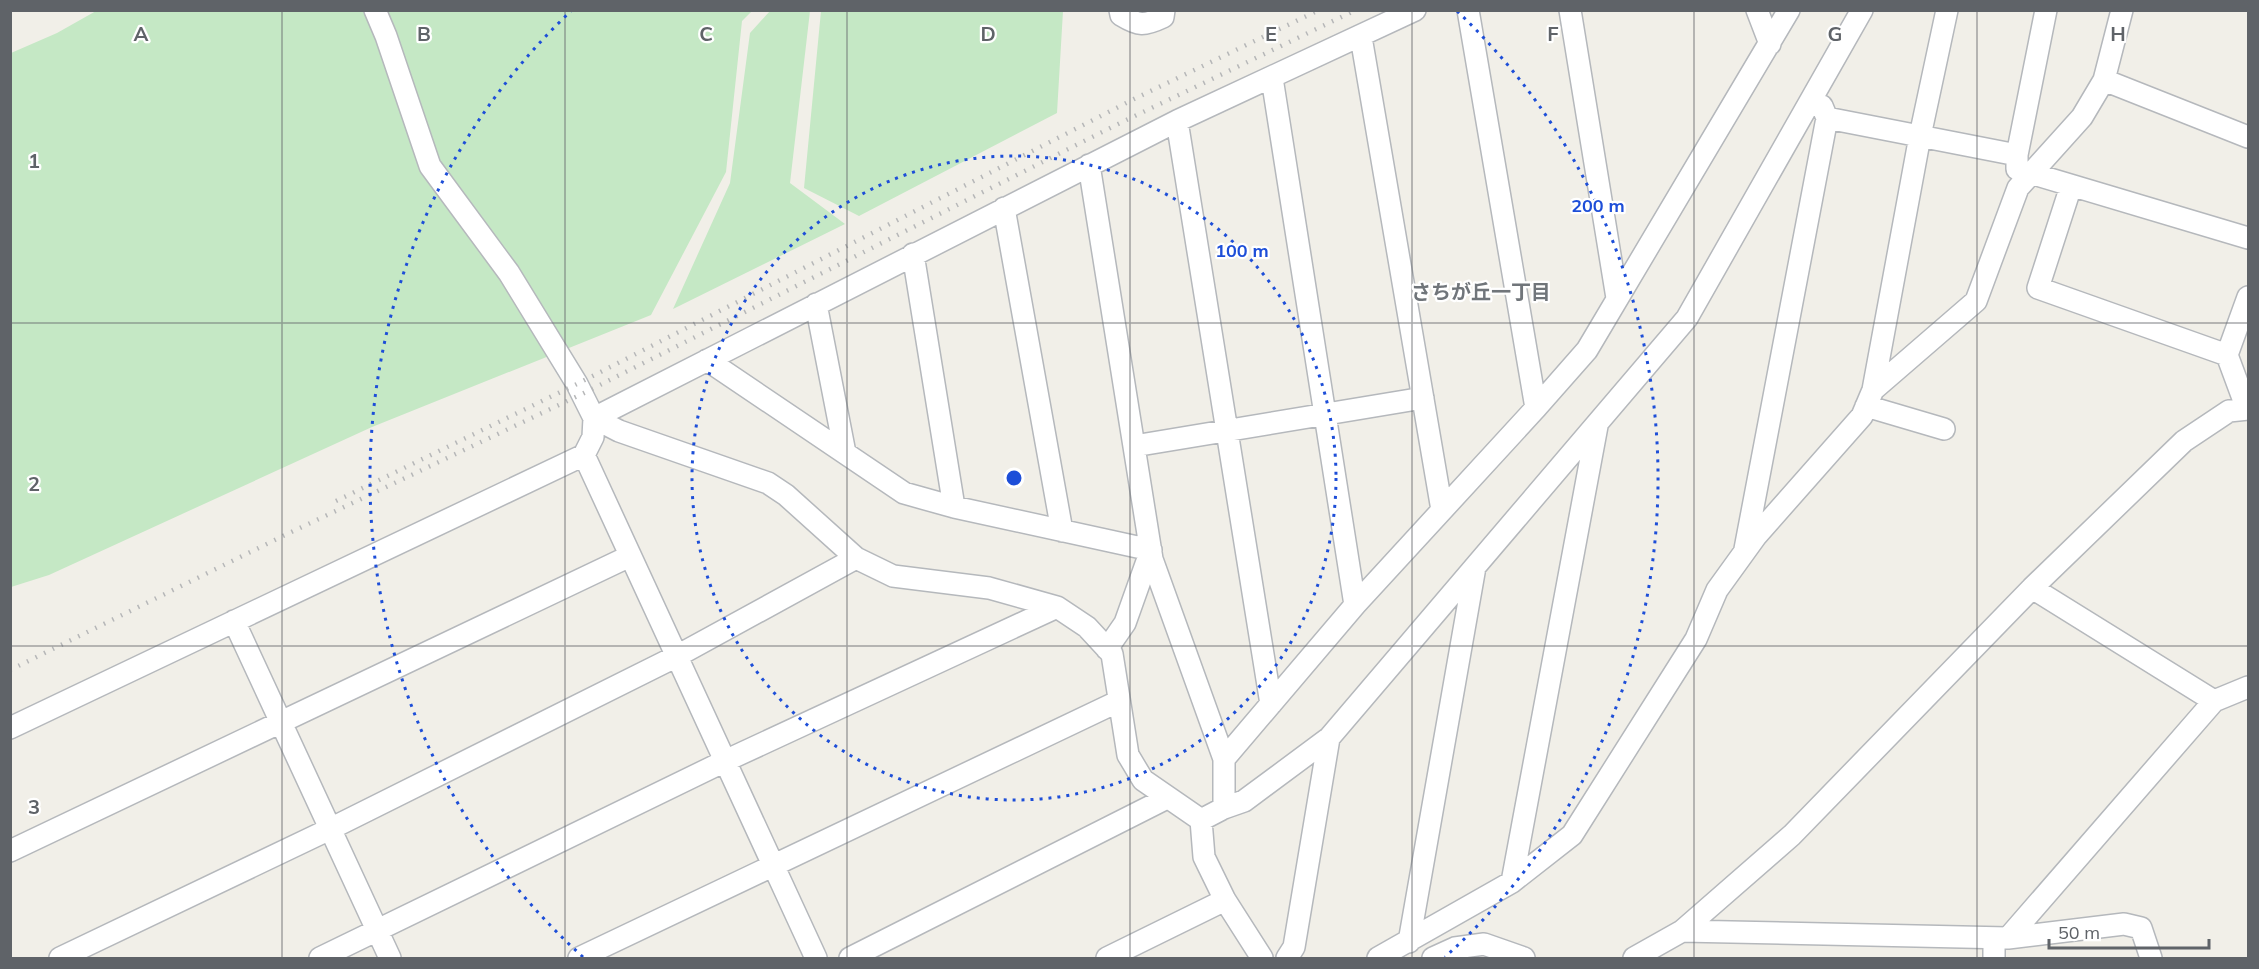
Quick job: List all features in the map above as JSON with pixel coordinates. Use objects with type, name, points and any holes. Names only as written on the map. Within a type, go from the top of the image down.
[{"type":"street","points":[[10,728],[584,455],[592,437],[594,418],[577,384],[509,273],[430,166],[375,10]]},
{"type":"street","points":[[1120,10],[1121,15],[1135,24],[1150,24],[1163,17],[1164,10]]},
{"type":"street","points":[[594,418],[1177,121],[1415,10]]},
{"type":"street","points":[[1468,10],[1536,408]]},
{"type":"street","points":[[1570,10],[1617,298]]},
{"type":"street","points":[[1757,10],[1770,44]]},
{"type":"street","points":[[1224,759],[1355,605],[1587,350],[1789,10]]},
{"type":"street","points":[[1201,820],[1244,801],[1329,738],[1687,318],[1862,10]]},
{"type":"street","points":[[1378,958],[1512,882],[1572,835],[1696,639],[1717,591],[1756,536],[1862,416],[1870,398],[1920,136],[1947,10]]},
{"type":"street","points":[[2024,181],[2017,155],[2046,10]]},
{"type":"street","points":[[1870,398],[1976,301],[2024,181],[2082,117],[2104,80],[2122,10]]},
{"type":"street","points":[[1360,37],[1442,510]]},
{"type":"street","points":[[1272,78],[1355,605]]},
{"type":"street","points":[[2104,80],[2248,137]]},
{"type":"street","points":[[1744,552],[1827,118],[1816,90]]},
{"type":"street","points":[[1827,118],[2017,155]]},
{"type":"street","points":[[1177,121],[1271,704]]},
{"type":"street","points":[[1089,165],[1151,550],[1224,759],[1224,808]]},
{"type":"street","points":[[2024,181],[2071,186],[2248,238]]},
{"type":"street","points":[[2071,186],[2038,288],[2227,355]]},
{"type":"street","points":[[1004,208],[1062,531]]},
{"type":"street","points":[[914,254],[954,507]]},
{"type":"street","points":[[1634,958],[1682,931],[1792,835],[2032,588],[2184,441],[2229,411],[2248,409],[2227,355],[2248,297]]},
{"type":"street","points":[[816,304],[845,453]]},
{"type":"street","points":[[707,360],[904,493],[954,507],[1151,550]]},
{"type":"street","points":[[1134,446],[1423,398]]},
{"type":"street","points":[[1870,398],[1944,429]]},
{"type":"street","points":[[594,418],[619,431],[768,483],[786,495],[856,558],[893,576],[989,588],[1057,607],[1087,627],[1112,654],[1128,755],[1143,780],[1201,820]]},
{"type":"street","points":[[1512,882],[1598,424]]},
{"type":"street","points":[[584,455],[816,958]]},
{"type":"street","points":[[1107,649],[1125,623],[1151,550]]},
{"type":"street","points":[[10,851],[630,556]]},
{"type":"street","points":[[60,958],[330,829],[676,656],[856,558]]},
{"type":"street","points":[[1409,942],[1475,567]]},
{"type":"street","points":[[2032,588],[2214,701]]},
{"type":"street","points":[[320,958],[378,932],[725,761],[1057,607]]},
{"type":"street","points":[[234,621],[390,958]]},
{"type":"street","points":[[1999,945],[2214,701],[2248,687]]},
{"type":"street","points":[[579,958],[1119,700]]},
{"type":"street","points":[[1287,958],[1294,947],[1329,738]]},
{"type":"street","points":[[850,958],[1167,798]]},
{"type":"street","points":[[1201,820],[1204,857],[1225,900],[1262,958]]},
{"type":"street","points":[[1107,958],[1225,900]]},
{"type":"street","points":[[1682,931],[1999,945],[2124,924],[2141,928],[2151,958]]},
{"type":"street","points":[[1433,958],[1455,948],[1484,944],[1524,958]]},
{"type":"green space","points":[[96,11],[752,11],[742,21],[726,172],[651,315],[372,427],[49,575],[11,587],[11,53],[57,33]]},
{"type":"green space","points":[[770,11],[810,11],[790,183],[845,224],[673,309],[730,183],[750,33]]},
{"type":"green space","points":[[821,11],[1063,11],[1057,113],[859,216],[804,188]]},
{"type":"railway","points":[[336,501],[577,384],[1134,99],[1319,10]]},
{"type":"railway","points":[[10,670],[283,536],[582,394],[1116,125],[1356,10]]},
{"type":"district","name":"さちが丘一丁目","points":[[1481,291]]}]
